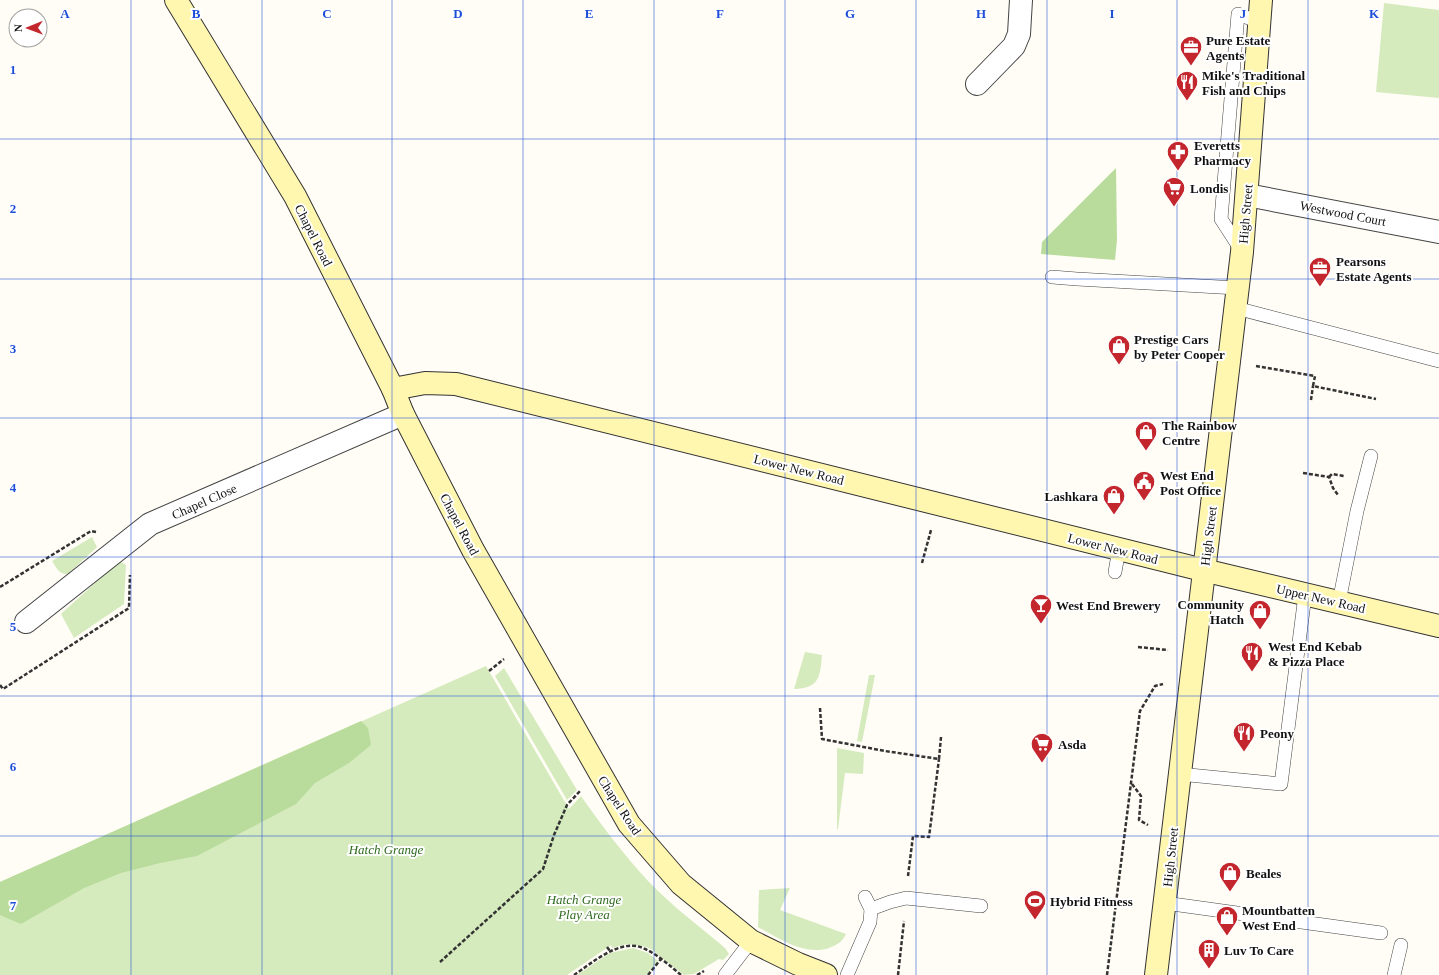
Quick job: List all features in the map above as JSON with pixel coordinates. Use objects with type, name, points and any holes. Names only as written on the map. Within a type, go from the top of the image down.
[{"type":"street","name":"Chapel Road","points":[[176,0],[295,196],[393,389],[403,414],[473,550],[598,772],[629,824],[681,884],[751,941],[798,964],[826,975]]},
{"type":"street","points":[[977,84],[1014,46],[1019,34],[1020,0]]},
{"type":"street","name":"High Street","points":[[1156,975],[1242,252],[1261,0]]},
{"type":"street","name":"Westwood Court","points":[[1247,195],[1439,232]]},
{"type":"street","name":"Lower New Road","points":[[393,389],[425,384],[456,384],[1203,570]]},
{"type":"street","name":"Chapel Close","points":[[26,622],[150,524],[403,414]]},
{"type":"street","name":"Upper New Road","points":[[1203,570],[1439,626]]},
{"type":"lane","points":[[1242,252],[1221,219],[1238,14],[1259,22]]},
{"type":"lane","points":[[1052,277],[1236,298],[1439,361]]},
{"type":"lane","points":[[1339,602],[1357,511],[1371,456]]},
{"type":"lane","points":[[1115,572],[1119,549]]},
{"type":"lane","points":[[1179,774],[1281,784],[1304,595]]},
{"type":"lane","points":[[847,975],[870,922],[872,909],[865,897]]},
{"type":"lane","points":[[872,909],[906,898],[981,906]]},
{"type":"lane","points":[[1165,903],[1381,933]]},
{"type":"lane","points":[[726,975],[751,941]]},
{"type":"lane","points":[[1394,975],[1401,945]]},
{"type":"path","points":[[1228,362],[1315,376],[1311,400]]},
{"type":"path","points":[[1314,386],[1376,399]]},
{"type":"path","points":[[922,562],[938,504]]},
{"type":"path","points":[[0,587],[91,531],[98,533]]},
{"type":"path","points":[[0,685],[3,689],[128,608],[130,572]]},
{"type":"path","points":[[1138,647],[1163,649]]},
{"type":"path","points":[[1107,975],[1140,710],[1155,686],[1168,682]]},
{"type":"path","points":[[820,708],[822,739],[885,751],[939,759]]},
{"type":"path","points":[[898,975],[913,836],[929,837],[942,737]]},
{"type":"path","points":[[440,962],[543,869],[566,804],[598,772]]},
{"type":"path","points":[[1131,784],[1141,796],[1139,820],[1148,826]]},
{"type":"path","points":[[574,975],[610,951],[626,946],[642,947],[661,959],[681,975]]},
{"type":"path","points":[[607,947],[610,951]]},
{"type":"path","points":[[648,975],[661,959]]},
{"type":"green space","points":[[1384,3],[1439,10],[1439,98],[1376,92]]},
{"type":"green space","points":[[1116,168],[1117,240],[1115,260],[1041,254],[1042,242]]},
{"type":"green space","points":[[92,537],[97,547],[68,574],[62,573],[58,570],[52,561]]},
{"type":"green space","points":[[119,561],[126,565],[124,604],[74,638],[61,614]]},
{"type":"green space","points":[[805,652],[822,655],[819,676],[813,684],[794,689]]},
{"type":"green space","name":"Hatch Grange","points":[[486,666],[569,809],[581,796],[614,840],[649,882],[676,908],[725,948],[729,954],[723,960],[719,959],[694,974],[684,975],[651,949],[643,946],[627,944],[612,948],[611,945],[567,975],[0,975],[0,882]]},
{"type":"green space","points":[[504,668],[577,790],[567,800],[495,676]]},
{"type":"green space","points":[[869,675],[875,675],[862,742],[857,741]]},
{"type":"green space","points":[[361,721],[368,728],[371,745],[349,763],[315,783],[296,804],[197,856],[160,863],[121,873],[84,888],[21,924],[0,915],[0,882]]},
{"type":"green space","points":[[837,748],[864,753],[863,774],[845,773],[838,829],[837,829]]},
{"type":"green space","points":[[790,888],[780,910],[846,934],[841,941],[829,948],[811,950],[793,945],[758,927],[759,890]]},
{"type":"green space","points":[[633,948],[648,953],[658,961],[646,975],[577,975],[610,953]]},
{"type":"place","name":"Pure Estate Agents","points":[[1191,66]]},
{"type":"place","name":"Mike's Traditional Fish and Chips","points":[[1187,102]]},
{"type":"place","name":"Everetts Pharmacy","points":[[1178,172]]},
{"type":"place","name":"Londis","points":[[1174,208]]},
{"type":"place","name":"Pearsons Estate Agents","points":[[1320,288]]},
{"type":"place","name":"Prestige Cars by Peter Cooper","points":[[1119,366]]},
{"type":"place","name":"The Rainbow Centre","points":[[1146,452]]},
{"type":"place","name":"West End Post Office","points":[[1144,502]]},
{"type":"place","name":"Lashkara","points":[[1114,516]]},
{"type":"place","name":"West End Brewery","points":[[1041,624]]},
{"type":"place","name":"Community Hatch","points":[[1260,630]]},
{"type":"place","name":"West End Kebab & Pizza Place","points":[[1252,672]]},
{"type":"place","name":"Peony","points":[[1244,752]]},
{"type":"place","name":"Asda","points":[[1042,764]]},
{"type":"place","name":"Beales","points":[[1230,892]]},
{"type":"place","name":"Hybrid Fitness","points":[[1035,920]]},
{"type":"place","name":"Mountbatten West End","points":[[1227,936]]},
{"type":"place","name":"Luv To Care","points":[[1209,970]]},
{"type":"park label","name":"Hatch Grange Play Area","points":[[584,906]]}]
